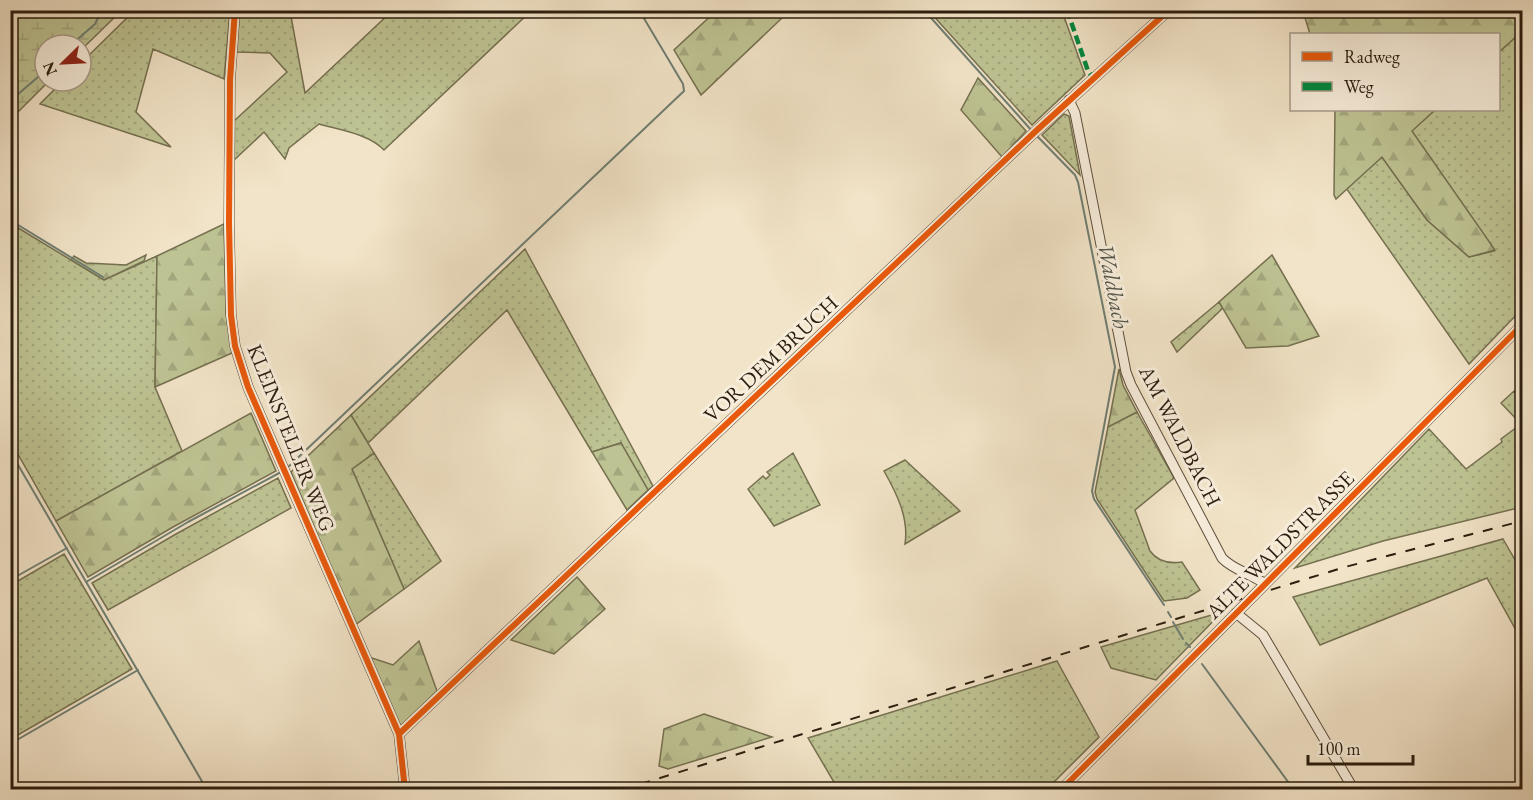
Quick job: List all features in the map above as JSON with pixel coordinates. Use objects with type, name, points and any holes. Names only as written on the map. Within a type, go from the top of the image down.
[{"type":"street","name":"KLEINSTELLER WEG","points":[[236,10],[230,80],[229,223],[231,315],[235,346],[248,387],[283,471],[399,734],[405,789]]},
{"type":"street","name":"VOR DEM BRUCH","points":[[399,734],[1069,100],[1169,10]]},
{"type":"street","name":"AM WALDBACH","points":[[1069,100],[1075,112],[1125,372],[1222,558],[1226,563],[1256,577],[1265,584]]},
{"type":"street","name":"ALTE WALDSTRASSE","points":[[1061,789],[1522,325]]},
{"type":"street","points":[[1236,613],[1263,635],[1354,789]]},
{"type":"green space","points":[[135,10],[230,11],[224,79],[153,49],[136,112],[171,147],[40,104],[51,93],[93,93],[93,51]]},
{"type":"green space","points":[[15,11],[121,11],[93,38],[93,33],[33,33],[33,93],[37,93],[11,119],[10,15]]},
{"type":"green space","points":[[240,11],[290,11],[305,93],[392,11],[531,11],[384,150],[362,136],[319,124],[289,148],[285,159],[264,132],[233,161],[234,121],[287,72],[270,53],[236,52]]},
{"type":"green space","points":[[716,11],[776,11],[782,18],[701,95],[674,50]]},
{"type":"green space","points":[[929,11],[1062,11],[1085,75],[1032,125]]},
{"type":"green space","points":[[1303,11],[1522,11],[1522,38],[1519,34],[1500,51],[1500,33],[1310,33]]},
{"type":"green space","points":[[1519,34],[1522,38],[1522,309],[1469,364],[1346,188],[1382,157],[1427,220],[1469,257],[1494,251],[1411,131],[1434,111],[1500,111],[1500,51]]},
{"type":"green space","points":[[978,78],[1026,131],[1002,157],[961,110]]},
{"type":"green space","points":[[1335,111],[1434,111],[1412,131],[1495,250],[1469,257],[1427,220],[1382,157],[1336,199],[1334,195]]},
{"type":"green space","points":[[1064,114],[1069,116],[1080,175],[1042,135]]},
{"type":"green space","points":[[10,223],[104,280],[157,256],[155,387],[182,451],[56,521],[11,442]]},
{"type":"green space","points":[[224,224],[226,313],[232,353],[155,387],[157,256]]},
{"type":"green space","points":[[525,249],[653,486],[648,490],[621,443],[592,452],[507,310],[368,443],[351,415]]},
{"type":"green space","points":[[146,255],[144,261],[104,280],[71,260],[74,256],[86,263],[126,265]]},
{"type":"green space","points":[[1272,255],[1319,336],[1288,346],[1246,348],[1219,302]]},
{"type":"green space","points":[[1219,302],[1223,308],[1177,352],[1171,342]]},
{"type":"green space","points":[[1119,369],[1123,385],[1137,412],[1108,427]]},
{"type":"green space","points":[[1514,391],[1522,402],[1522,507],[1383,541],[1295,568],[1429,429],[1466,469],[1502,442],[1501,439],[1521,424],[1501,403]]},
{"type":"green space","points":[[1137,412],[1174,478],[1135,510],[1150,551],[1164,561],[1182,562],[1200,590],[1187,598],[1164,601],[1097,499],[1095,492],[1108,427]]},
{"type":"green space","points":[[251,413],[276,471],[173,527],[88,577],[56,521]]},
{"type":"green space","points":[[351,415],[374,453],[352,469],[404,589],[355,625],[291,472]]},
{"type":"green space","points":[[621,443],[648,490],[627,510],[592,452]]},
{"type":"green space","points":[[374,453],[441,561],[404,589],[352,469]]},
{"type":"green space","points":[[793,453],[820,505],[774,526],[748,489],[763,476],[766,479],[770,475],[767,472]]},
{"type":"green space","points":[[905,460],[960,511],[905,544],[904,516],[884,471]]},
{"type":"green space","points":[[278,478],[291,508],[108,610],[92,583]]},
{"type":"green space","points":[[1503,539],[1522,572],[1522,641],[1487,578],[1320,645],[1293,597]]},
{"type":"green space","points":[[64,554],[132,669],[11,739],[11,585]]},
{"type":"green space","points":[[577,577],[605,609],[554,654],[511,640]]},
{"type":"green space","points":[[1222,612],[1156,680],[1111,668],[1101,647]]},
{"type":"green space","points":[[419,641],[437,691],[402,725],[397,724],[369,657],[393,665]]},
{"type":"green space","points":[[1057,661],[1099,737],[1047,789],[838,789],[808,738]]},
{"type":"green space","points":[[704,714],[772,737],[668,769],[659,766],[664,729]]},
{"type":"waterway","points":[[85,33],[95,24],[102,10]]},
{"type":"waterway","points":[[286,469],[684,91],[683,84],[639,10]]},
{"type":"waterway","name":"Waldbach","points":[[924,10],[1032,131]]},
{"type":"waterway","points":[[10,101],[33,81]]},
{"type":"waterway","name":"Waldbach","points":[[1036,135],[1075,175],[1078,182],[1115,367],[1092,491],[1094,499],[1164,605]]},
{"type":"waterway","points":[[10,220],[103,277]]},
{"type":"waterway","points":[[10,451],[207,790]]},
{"type":"waterway","points":[[86,582],[188,522],[281,472]]},
{"type":"waterway","points":[[10,580],[67,548]]},
{"type":"waterway","name":"Waldbach","points":[[1168,612],[1171,617]]},
{"type":"waterway","name":"Waldbach","points":[[1173,622],[1183,639]]},
{"type":"waterway","name":"Waldbach","points":[[1186,643],[1190,647]]},
{"type":"waterway","points":[[1202,664],[1294,790]]},
{"type":"waterway","points":[[10,744],[138,670]]},
{"type":"railway","points":[[621,790],[1345,567],[1522,521]]},
{"type":"marked path","points":[[1067,10],[1088,71],[1093,78]]},
{"type":"cycle path","points":[[235,10],[230,80],[229,223],[231,315],[235,346],[248,387],[399,734],[405,790]]},
{"type":"cycle path","points":[[399,734],[1037,130],[1169,10]]},
{"type":"cycle path","points":[[1061,790],[1522,325]]}]
